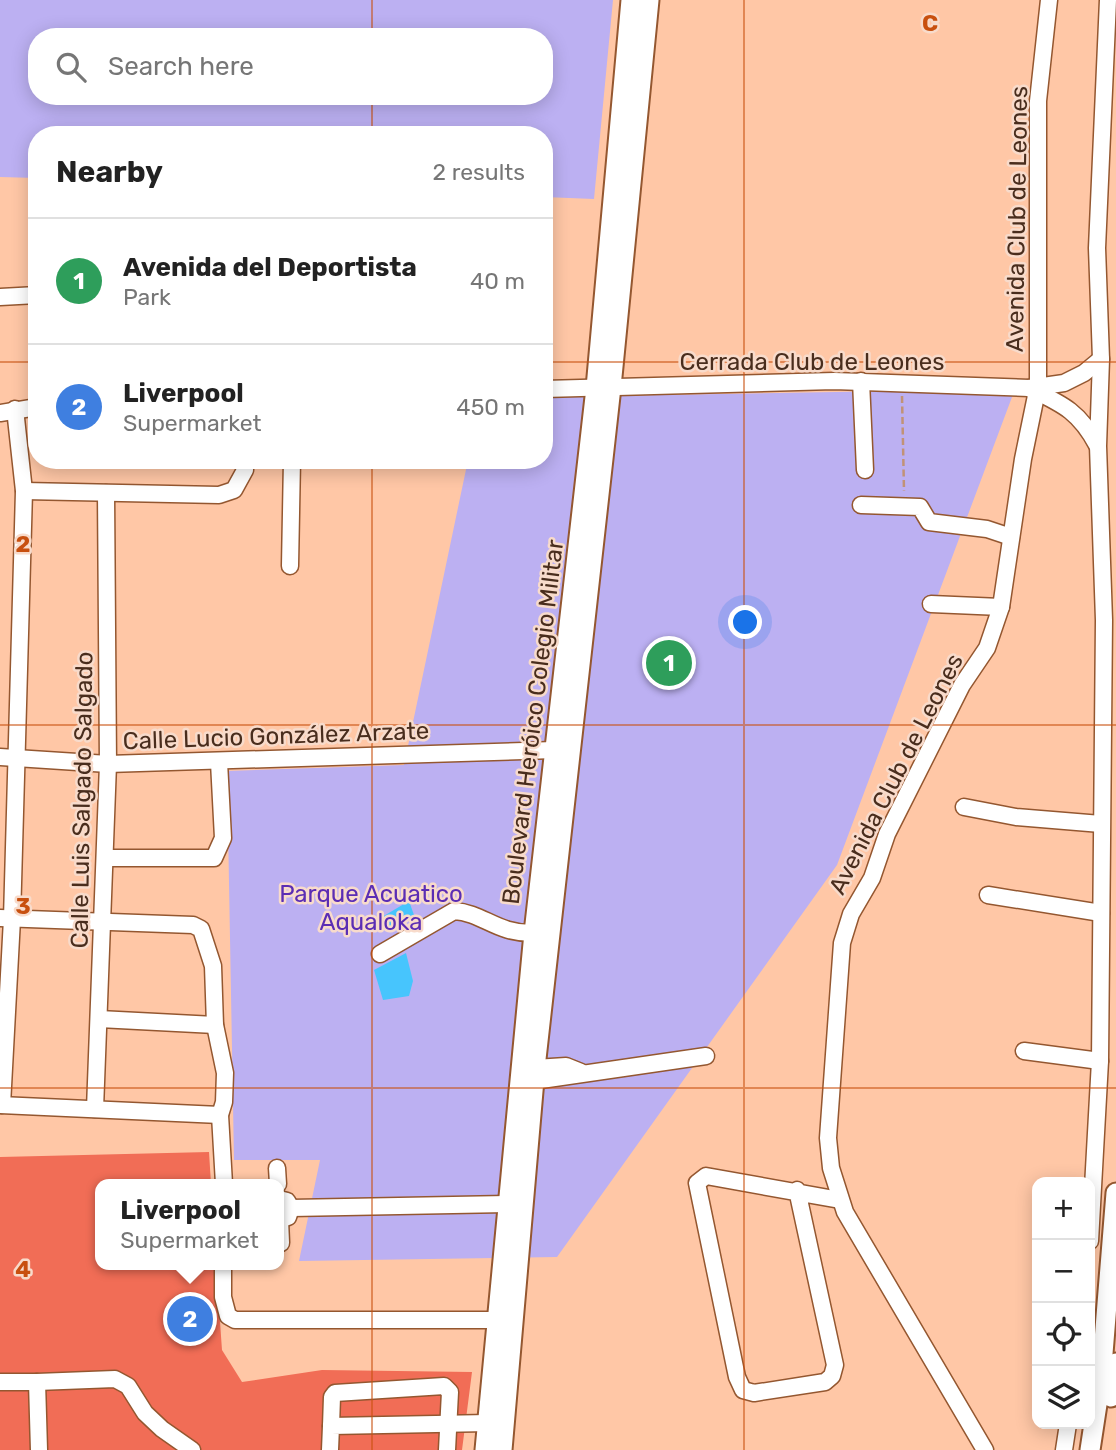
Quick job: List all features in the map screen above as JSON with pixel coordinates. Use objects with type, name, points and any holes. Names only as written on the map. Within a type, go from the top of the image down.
[{"type":"main road","name":"Boulevard Heróico Colegio Militar","points":[[484,1450],[504,1320],[534,1074],[603,388],[631,0]]},
{"type":"main road","name":"Boulevard Heróico Colegio Militar","points":[[502,1450],[507,1204],[534,933],[554,750],[603,388],[649,0]]},
{"type":"main road","points":[[1090,1450],[1101,1378],[1116,1193]]},
{"type":"main road","points":[[1102,1450],[1116,1363]]},
{"type":"street","name":"Avenida Club de Leones","points":[[985,1450],[843,1206],[831,1168],[828,1138],[842,943],[851,914],[872,878],[887,834],[962,685],[987,648],[1001,607],[1035,389],[1038,101],[1049,0]]},
{"type":"street","points":[[1090,1240],[1100,1061],[1104,620],[1098,446],[1101,359],[1097,248],[1108,0]]},
{"type":"street","points":[[0,297],[28,295]]},
{"type":"street","name":"Cerrada Club de Leones","points":[[553,389],[901,382],[1035,389],[1064,383],[1084,373],[1101,359]]},
{"type":"street","points":[[861,382],[865,470]]},
{"type":"street","name":"Cerrada Club de Leones","points":[[1035,389],[1065,405],[1085,422],[1098,446]]},
{"type":"street","points":[[28,408],[8,411],[24,491],[7,757],[1,1105],[220,1115]]},
{"type":"street","points":[[24,491],[219,495],[234,490],[242,469]]},
{"type":"street","points":[[290,566],[292,469]]},
{"type":"street","name":"Calle Luis Salgado Salgado","points":[[95,1108],[108,764],[106,493]]},
{"type":"street","points":[[861,505],[920,507],[929,522],[987,529],[1011,537]]},
{"type":"street","points":[[931,604],[1001,607]]},
{"type":"street","name":"Calle Lucio González Arzate","points":[[7,757],[108,764],[554,750]]},
{"type":"street","points":[[106,858],[214,858],[223,838],[219,762]]},
{"type":"street","points":[[964,807],[1016,817],[1101,824]]},
{"type":"street","points":[[988,895],[1101,912]]},
{"type":"street","points":[[380,954],[454,911],[471,914],[512,934],[534,933]]},
{"type":"street","points":[[6,918],[193,925],[201,929],[213,966],[215,1025],[225,1073],[225,1102],[220,1115],[224,1179]]},
{"type":"street","points":[[99,1019],[215,1025]]},
{"type":"street","points":[[1024,1051],[1100,1061]]},
{"type":"street","points":[[534,1074],[581,1072],[706,1056]]},
{"type":"street","points":[[797,1195],[835,1365],[832,1376],[825,1382],[754,1393],[743,1390],[737,1377],[697,1184],[706,1176],[797,1195],[843,1206]]},
{"type":"street","points":[[284,1212],[507,1204]]},
{"type":"street","points":[[223,1270],[223,1297],[228,1316],[235,1320],[504,1320]]},
{"type":"street","points":[[0,1382],[115,1379],[122,1382],[154,1421],[192,1450]]},
{"type":"street","points":[[37,1382],[39,1450]]},
{"type":"street","points":[[330,1450],[335,1393],[444,1386],[450,1392],[447,1450]]},
{"type":"street","points":[[331,1426],[488,1423]]},
{"type":"street","points":[[1064,1450],[1067,1429]]},
{"type":"path","points":[[901,382],[904,505]]},
{"type":"green space","points":[[0,0],[613,0],[594,199],[553,197],[553,126],[28,126],[28,178],[0,177]]},
{"type":"green space","name":"Parque Acuatico Aqualoka","points":[[1015,389],[837,865],[557,1257],[299,1261],[320,1160],[234,1160],[227,771],[404,765],[466,469],[553,469],[553,397]]},
{"type":"water","points":[[409,901],[414,915],[390,930],[382,917]]},
{"type":"water","points":[[406,953],[413,981],[409,996],[383,1000],[374,970]]},
{"type":"building","points":[[209,1152],[211,1179],[95,1179],[95,1270],[216,1270],[222,1350],[242,1382],[322,1370],[472,1372],[462,1450],[0,1450],[0,1157]]},
{"type":"place","name":"Avenida del Deportista","points":[[669,663]]},
{"type":"place","name":"Liverpool","points":[[190,1319]]}]
